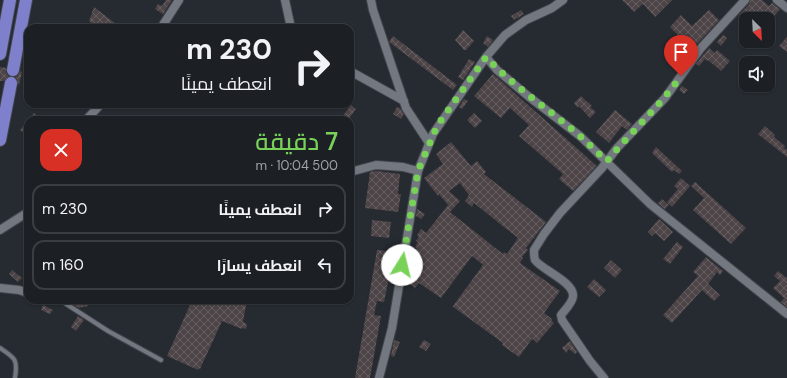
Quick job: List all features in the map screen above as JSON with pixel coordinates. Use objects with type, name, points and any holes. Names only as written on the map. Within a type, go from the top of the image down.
[{"type":"highway","points":[[0,54],[10,0]]},
{"type":"highway","points":[[13,70],[26,0]]},
{"type":"highway","points":[[0,140],[11,83]]},
{"type":"street","points":[[164,24],[179,0]]},
{"type":"street","points":[[285,0],[290,24]]},
{"type":"street","points":[[371,0],[406,108],[429,143]]},
{"type":"street","points":[[379,378],[392,328],[418,171],[437,126],[486,57],[505,35],[514,28],[552,8],[563,0]]},
{"type":"street","points":[[604,378],[590,361],[562,320],[561,315],[573,297],[572,292],[566,284],[536,260],[534,250],[560,213],[602,168],[635,129],[665,98],[701,48],[746,0]]},
{"type":"street","points":[[777,0],[787,8]]},
{"type":"street","points":[[486,57],[498,70],[528,96],[580,136],[650,204],[787,314]]},
{"type":"street","points":[[354,73],[404,100]]},
{"type":"street","points":[[90,116],[97,108]]},
{"type":"street","points":[[354,171],[376,165],[403,167],[418,171]]},
{"type":"street","points":[[0,230],[24,215]]},
{"type":"street","points":[[0,288],[24,292]]},
{"type":"lane","points":[[66,304],[108,331],[161,360]]},
{"type":"lane","points":[[0,348],[13,356],[16,361],[17,366],[15,378]]},
{"type":"building","points":[[166,0],[172,0],[163,14],[155,9],[158,4],[162,6]]},
{"type":"building","points":[[622,0],[672,0],[655,17],[643,4],[634,12]]},
{"type":"building","points":[[750,0],[762,0],[769,6],[772,3],[780,9],[775,15],[775,12],[742,12],[749,4]]},
{"type":"building","points":[[94,7],[116,24],[93,24],[89,21]]},
{"type":"building","points":[[521,10],[524,14],[514,20],[511,16]]},
{"type":"building","points":[[709,10],[719,20],[697,44],[688,57],[687,56],[685,58],[672,46],[680,37],[670,27],[681,15],[692,26]]},
{"type":"building","points":[[463,30],[474,41],[466,50],[464,50],[455,40]]},
{"type":"building","points":[[723,35],[727,38],[721,46],[717,42]]},
{"type":"building","points":[[393,36],[457,85],[453,90],[389,42]]},
{"type":"building","points":[[487,36],[493,40],[488,47],[483,43]]},
{"type":"building","points":[[787,37],[787,52],[779,46]]},
{"type":"building","points":[[709,48],[715,53],[717,50],[730,61],[721,71],[705,59],[699,66],[696,64]]},
{"type":"building","points":[[469,59],[475,62],[463,80],[458,77]]},
{"type":"building","points":[[0,67],[6,68],[6,73],[9,76],[4,81],[0,81]]},
{"type":"building","points":[[20,71],[22,72],[19,85],[15,77]]},
{"type":"building","points":[[493,74],[597,166],[573,191],[559,179],[563,174],[519,136],[529,125],[510,108],[501,118],[474,96]]},
{"type":"building","points":[[682,86],[688,90],[684,94],[679,90]]},
{"type":"building","points":[[581,96],[596,112],[590,118],[579,106],[578,108],[574,103]]},
{"type":"building","points":[[464,99],[468,101],[462,109],[459,107]]},
{"type":"building","points":[[354,107],[356,109],[351,116],[343,116],[349,108]]},
{"type":"building","points":[[397,107],[400,108],[404,114],[401,119],[393,114]]},
{"type":"building","points":[[615,110],[632,124],[627,130],[622,126],[609,143],[596,132]]},
{"type":"building","points":[[474,113],[482,121],[475,128],[467,120]]},
{"type":"building","points":[[24,125],[24,133],[20,130]]},
{"type":"building","points":[[765,126],[775,135],[774,137],[785,146],[784,148],[787,150],[787,157],[758,134]]},
{"type":"building","points":[[451,142],[471,166],[477,161],[486,172],[484,174],[546,222],[526,248],[528,250],[522,257],[523,258],[520,263],[560,291],[544,313],[552,319],[551,320],[554,323],[537,343],[532,339],[519,357],[502,345],[503,343],[452,306],[483,265],[472,256],[441,298],[419,283],[415,288],[406,281],[411,272],[409,271],[412,267],[410,265],[414,261],[412,259],[417,253],[415,251],[417,248],[415,247],[418,242],[416,241],[419,237],[417,235],[421,229],[426,233],[448,205],[439,194],[438,196],[424,178],[443,164],[436,154]],"holes":[[[460,183],[469,195],[465,201],[472,207],[474,203],[518,238],[507,254],[504,252],[503,254],[450,212],[460,201],[449,191]]]},
{"type":"building","points":[[656,147],[682,171],[679,174],[674,170],[672,172],[652,153]]},
{"type":"building","points":[[376,171],[400,174],[398,194],[401,194],[398,212],[365,208],[370,172]]},
{"type":"building","points":[[681,178],[690,186],[672,207],[667,202],[678,189],[674,186]]},
{"type":"building","points":[[695,182],[746,228],[731,244],[693,210],[704,198],[691,186]]},
{"type":"building","points":[[662,199],[669,205],[665,209],[658,203]]},
{"type":"building","points":[[417,209],[425,214],[421,219],[416,216]]},
{"type":"building","points":[[659,219],[673,232],[664,241],[655,233],[652,236],[648,232]]},
{"type":"building","points":[[372,220],[391,222],[389,238],[371,236]]},
{"type":"building","points":[[677,242],[683,247],[670,264],[663,259]]},
{"type":"building","points":[[377,250],[397,252],[396,263],[392,263],[384,302],[377,301],[374,315],[381,316],[370,378],[355,378]]},
{"type":"building","points":[[706,257],[723,271],[720,275],[717,272],[708,284],[720,295],[714,301],[702,290],[672,323],[663,315],[698,276],[693,272]]},
{"type":"building","points":[[611,260],[622,270],[615,278],[604,268]]},
{"type":"building","points":[[12,270],[22,278],[18,282],[9,274]]},
{"type":"building","points":[[778,271],[787,278],[787,307],[781,302],[784,298],[773,288],[780,281],[774,276]]},
{"type":"building","points":[[594,279],[606,290],[599,297],[587,287]]},
{"type":"building","points":[[72,304],[88,304],[88,306],[79,308]]},
{"type":"building","points":[[187,304],[246,304],[243,322],[247,324],[246,329],[242,329],[222,321],[200,369],[199,368],[198,370],[167,356],[190,305]]},
{"type":"building","points":[[43,305],[53,310],[50,314],[41,310]]},
{"type":"building","points":[[78,316],[84,320],[76,331],[71,327]]},
{"type":"building","points":[[394,340],[400,342],[394,357],[391,356]]},
{"type":"building","points":[[424,340],[431,344],[426,351],[419,347]]},
{"type":"building","points":[[570,341],[577,352],[575,354],[569,349],[566,353],[562,348]]},
{"type":"route","points":[[402,265],[418,171],[437,126],[486,57],[498,70],[528,96],[580,136],[607,161],[617,148],[665,98],[681,76]]}]
